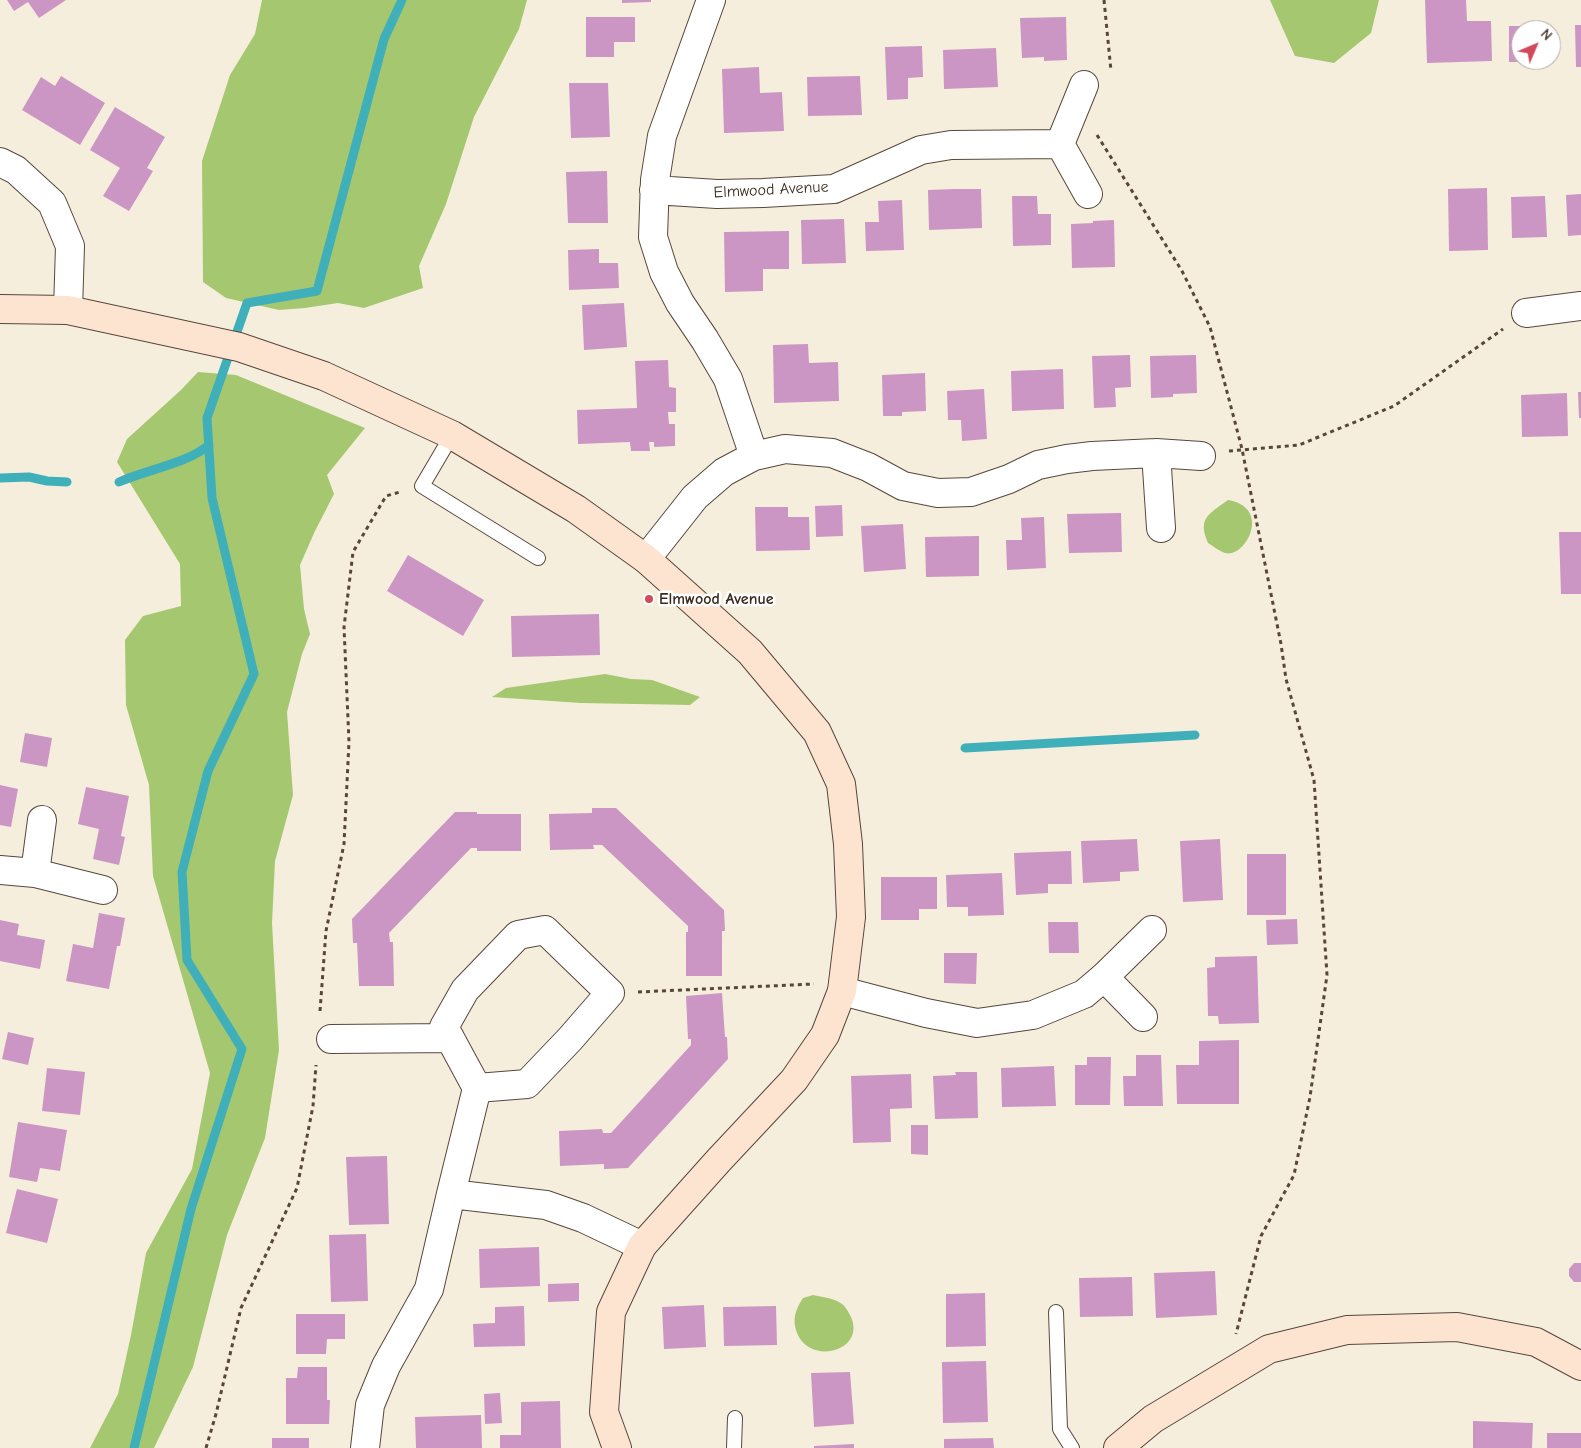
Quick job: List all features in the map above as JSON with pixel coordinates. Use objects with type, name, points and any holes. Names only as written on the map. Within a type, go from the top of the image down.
[{"type":"street","points":[[712,0],[662,136],[654,180],[653,237],[664,272],[680,303],[728,379],[754,456]]},
{"type":"street","points":[[1084,85],[1060,144],[1088,194]]},
{"type":"street","name":"Elmwood Avenue","points":[[654,190],[717,194],[834,189],[921,150],[951,146],[1060,144]]},
{"type":"street","points":[[0,162],[16,170],[52,203],[70,246],[68,310]]},
{"type":"street","points":[[1526,313],[1581,306]]},
{"type":"street","points":[[0,309],[68,310],[239,347],[324,376],[452,435],[576,509],[646,558],[750,652],[817,732],[841,784],[848,844],[851,917],[842,987],[825,1035],[794,1080],[642,1246],[610,1312],[604,1412],[617,1448]]},
{"type":"street","points":[[646,558],[695,497],[724,472],[754,456],[785,449],[832,452],[868,467],[903,486],[938,493],[971,492],[1008,479],[1038,465],[1066,459],[1156,453],[1201,456]]},
{"type":"street","points":[[1156,453],[1161,528]]},
{"type":"street","points":[[34,874],[42,820]]},
{"type":"street","points":[[0,870],[34,874],[103,890]]},
{"type":"street","points":[[365,1448],[370,1405],[376,1390],[386,1366],[429,1289],[477,1088],[444,1027],[465,990],[518,935],[545,930],[610,993],[527,1084],[477,1088]]},
{"type":"street","points":[[842,987],[926,1013],[977,1023],[1033,1016],[1084,994],[1152,930]]},
{"type":"street","points":[[1104,977],[1143,1018]]},
{"type":"street","points":[[323,1038],[450,1038]]},
{"type":"street","points":[[451,1194],[546,1205],[583,1218],[642,1246]]},
{"type":"street","points":[[1118,1448],[1153,1419],[1269,1349],[1347,1330],[1457,1326],[1536,1342],[1581,1366]]},
{"type":"lane","points":[[452,435],[422,486],[538,558]]},
{"type":"lane","points":[[1056,1312],[1060,1429],[1072,1448]]},
{"type":"lane","points":[[734,1448],[735,1418]]},
{"type":"path","points":[[1097,135],[1182,271],[1210,327],[1242,449],[1281,644],[1286,679],[1314,780],[1327,975],[1310,1097],[1294,1175],[1260,1236],[1235,1338],[1242,1366]]},
{"type":"path","points":[[1242,449],[1299,445],[1394,406],[1526,313]]},
{"type":"path","points":[[206,1448],[241,1308],[297,1188],[313,1106],[323,1038],[326,931],[344,844],[349,742],[344,627],[353,552],[386,496],[422,486]]},
{"type":"path","points":[[610,993],[842,987]]},
{"type":"green space","points":[[262,0],[527,0],[519,29],[474,117],[446,204],[419,266],[423,288],[364,308],[338,303],[279,310],[226,298],[203,282],[202,161],[230,75],[255,34]]},
{"type":"green space","points":[[1270,0],[1379,0],[1371,33],[1334,63],[1295,56]]},
{"type":"green space","points":[[198,372],[236,375],[365,428],[327,475],[334,494],[300,565],[304,609],[310,634],[302,654],[287,712],[293,795],[275,861],[272,923],[279,1050],[265,1138],[227,1235],[193,1367],[154,1448],[90,1448],[118,1394],[146,1253],[192,1169],[210,1073],[153,876],[149,785],[126,705],[125,640],[143,616],[181,606],[180,564],[117,462],[127,439]]},
{"type":"green space","points":[[1228,500],[1242,505],[1249,512],[1252,522],[1251,532],[1247,541],[1233,553],[1225,553],[1208,543],[1204,528],[1204,522],[1210,513]]},
{"type":"green space","points":[[605,674],[631,679],[652,680],[700,697],[690,705],[581,703],[492,697],[506,688]]},
{"type":"green space","points":[[813,1295],[835,1300],[847,1310],[854,1329],[851,1338],[844,1346],[824,1351],[813,1349],[804,1343],[797,1333],[795,1315],[798,1307],[803,1298]]},
{"type":"building","points":[[7,0],[66,0],[39,18],[28,2],[14,11]]},
{"type":"building","points":[[622,0],[651,0],[651,2],[622,3]]},
{"type":"building","points":[[1425,0],[1466,0],[1467,21],[1491,21],[1492,61],[1427,63]]},
{"type":"building","points":[[586,17],[635,17],[635,42],[614,42],[614,57],[586,57]]},
{"type":"building","points":[[1066,17],[1067,60],[1044,61],[1044,57],[1022,58],[1020,18]]},
{"type":"building","points":[[1575,25],[1581,25],[1581,67],[1576,67]]},
{"type":"building","points":[[1509,26],[1511,26],[1511,62],[1509,62]]},
{"type":"building","points":[[922,46],[923,77],[908,78],[908,99],[887,100],[885,47]]},
{"type":"building","points":[[996,48],[998,87],[944,89],[943,50]]},
{"type":"building","points":[[759,67],[760,93],[782,92],[784,131],[724,133],[722,69]]},
{"type":"building","points":[[61,76],[105,103],[80,145],[22,110],[41,77],[55,86]]},
{"type":"building","points":[[860,76],[862,115],[808,116],[807,77]]},
{"type":"building","points":[[569,83],[608,83],[610,137],[571,138]]},
{"type":"building","points":[[115,107],[165,137],[147,168],[153,171],[129,211],[103,196],[120,168],[90,150]]},
{"type":"building","points":[[607,171],[608,223],[568,223],[566,172]]},
{"type":"building","points":[[1487,188],[1488,250],[1449,251],[1448,189]]},
{"type":"building","points":[[981,189],[982,228],[929,230],[928,190]]},
{"type":"building","points":[[1581,194],[1581,235],[1568,236],[1566,195]]},
{"type":"building","points":[[1012,196],[1037,196],[1038,214],[1051,214],[1051,245],[1013,246]]},
{"type":"building","points":[[1545,196],[1547,237],[1512,238],[1511,197]]},
{"type":"building","points":[[902,200],[904,250],[866,251],[865,222],[879,222],[878,201]]},
{"type":"building","points":[[844,219],[846,263],[802,264],[801,220]]},
{"type":"building","points":[[1114,220],[1115,267],[1072,268],[1071,224]]},
{"type":"building","points":[[789,231],[789,269],[763,269],[763,291],[725,292],[724,232]]},
{"type":"building","points":[[599,249],[599,263],[618,263],[619,288],[569,290],[568,250]]},
{"type":"building","points":[[624,303],[627,347],[584,350],[582,305]]},
{"type":"building","points":[[808,344],[809,363],[838,362],[839,401],[774,403],[773,345]]},
{"type":"building","points":[[1130,355],[1131,387],[1115,388],[1116,407],[1094,408],[1092,356]]},
{"type":"building","points":[[1196,355],[1197,393],[1173,394],[1173,397],[1151,398],[1150,356]]},
{"type":"building","points":[[668,360],[669,387],[676,388],[676,412],[668,412],[669,424],[675,424],[675,446],[654,447],[654,442],[649,442],[650,451],[631,451],[630,442],[578,444],[577,410],[637,408],[635,361]]},
{"type":"building","points":[[1063,369],[1064,409],[1012,411],[1011,371]]},
{"type":"building","points":[[925,373],[926,411],[902,412],[902,416],[883,416],[882,375]]},
{"type":"building","points":[[984,389],[987,439],[962,441],[961,420],[948,420],[947,391]]},
{"type":"building","points":[[1578,392],[1581,392],[1581,418],[1579,418]]},
{"type":"building","points":[[1567,393],[1568,436],[1522,437],[1521,395]]},
{"type":"building","points":[[842,505],[843,536],[816,537],[815,506]]},
{"type":"building","points":[[755,507],[788,507],[788,517],[809,517],[810,550],[756,551]]},
{"type":"building","points":[[1121,513],[1122,552],[1069,553],[1067,514]]},
{"type":"building","points":[[1044,517],[1046,568],[1007,570],[1006,540],[1022,540],[1021,518]]},
{"type":"building","points":[[903,524],[906,569],[864,572],[861,526]]},
{"type":"building","points":[[1559,532],[1581,532],[1581,594],[1561,594]]},
{"type":"building","points":[[979,536],[979,576],[926,577],[925,537]]},
{"type":"building","points":[[408,555],[484,600],[463,636],[387,591]]},
{"type":"building","points":[[599,614],[600,655],[512,657],[511,616]]},
{"type":"building","points":[[25,733],[52,738],[47,767],[20,762]]},
{"type":"building","points":[[0,785],[18,789],[11,827],[0,825]]},
{"type":"building","points":[[86,787],[129,796],[121,836],[125,837],[119,865],[93,859],[99,829],[78,824]]},
{"type":"building","points":[[592,808],[616,808],[724,910],[725,931],[722,931],[722,976],[686,976],[686,932],[688,932],[688,926],[602,845],[593,845],[594,849],[550,850],[549,814],[592,813]]},
{"type":"building","points":[[455,812],[521,814],[521,851],[477,851],[477,848],[471,848],[389,933],[390,942],[393,942],[394,986],[359,986],[357,943],[353,943],[352,919]]},
{"type":"building","points":[[1137,839],[1139,871],[1120,872],[1120,881],[1083,883],[1081,841]]},
{"type":"building","points":[[1220,839],[1223,900],[1183,902],[1180,841]]},
{"type":"building","points":[[1071,851],[1072,884],[1048,884],[1048,893],[1016,895],[1014,853]]},
{"type":"building","points":[[1247,854],[1286,854],[1286,915],[1247,915]]},
{"type":"building","points":[[1002,873],[1004,915],[968,916],[968,907],[947,907],[946,875]]},
{"type":"building","points":[[881,877],[937,877],[937,909],[919,909],[919,920],[881,920]]},
{"type":"building","points":[[99,913],[125,918],[120,946],[117,946],[109,989],[66,981],[73,944],[93,948]]},
{"type":"building","points":[[1297,919],[1298,944],[1267,945],[1266,920]]},
{"type":"building","points":[[0,920],[19,924],[17,935],[45,940],[40,969],[0,961]]},
{"type":"building","points":[[1048,922],[1078,922],[1079,953],[1049,953]]},
{"type":"building","points":[[944,953],[977,953],[976,984],[944,983]]},
{"type":"building","points":[[1257,956],[1259,1023],[1219,1024],[1218,1016],[1208,1016],[1207,968],[1215,967],[1215,957]]},
{"type":"building","points":[[722,993],[728,1059],[628,1168],[604,1169],[604,1164],[560,1166],[559,1131],[602,1129],[603,1133],[611,1133],[691,1045],[691,1039],[688,1039],[686,996]]},
{"type":"building","points":[[8,1032],[34,1038],[28,1065],[2,1059]]},
{"type":"building","points":[[1239,1040],[1239,1104],[1177,1104],[1176,1065],[1199,1065],[1199,1041]]},
{"type":"building","points":[[1136,1055],[1161,1055],[1163,1106],[1124,1106],[1123,1076],[1136,1076]]},
{"type":"building","points":[[1087,1057],[1111,1057],[1110,1105],[1075,1105],[1075,1065],[1087,1065]]},
{"type":"building","points":[[1054,1066],[1056,1106],[1002,1107],[1001,1068]]},
{"type":"building","points":[[47,1068],[85,1072],[80,1115],[42,1111]]},
{"type":"building","points":[[955,1072],[977,1072],[978,1118],[935,1119],[933,1076],[956,1075]]},
{"type":"building","points":[[911,1074],[912,1108],[890,1109],[891,1142],[853,1143],[851,1076]]},
{"type":"building","points":[[18,1122],[67,1130],[60,1171],[40,1168],[37,1182],[9,1177]]},
{"type":"building","points":[[911,1125],[928,1125],[928,1155],[911,1154]]},
{"type":"building","points":[[387,1156],[389,1224],[349,1225],[346,1157]]},
{"type":"building","points":[[17,1189],[58,1199],[47,1243],[6,1233]]},
{"type":"building","points":[[366,1234],[368,1301],[331,1302],[329,1235]]},
{"type":"building","points":[[539,1247],[540,1286],[480,1288],[479,1249]]},
{"type":"building","points":[[1574,1263],[1581,1263],[1581,1282],[1574,1282],[1569,1276],[1569,1269]]},
{"type":"building","points":[[1215,1271],[1217,1315],[1156,1318],[1154,1273]]},
{"type":"building","points":[[1132,1277],[1133,1316],[1080,1317],[1079,1278]]},
{"type":"building","points":[[579,1283],[579,1301],[548,1302],[548,1284]]},
{"type":"building","points":[[985,1293],[986,1346],[946,1347],[946,1294]]},
{"type":"building","points":[[704,1305],[706,1347],[664,1349],[662,1307]]},
{"type":"building","points":[[524,1306],[525,1346],[474,1347],[473,1324],[495,1323],[495,1307]]},
{"type":"building","points":[[776,1306],[777,1345],[724,1346],[723,1307]]},
{"type":"building","points":[[296,1314],[345,1314],[345,1339],[327,1339],[326,1354],[296,1354]]},
{"type":"building","points":[[986,1361],[988,1422],[943,1423],[942,1362]]},
{"type":"building","points":[[298,1367],[327,1367],[327,1400],[330,1400],[329,1424],[286,1424],[286,1378],[297,1378]]},
{"type":"building","points":[[850,1372],[854,1424],[814,1427],[811,1373]]},
{"type":"building","points":[[500,1393],[502,1423],[485,1424],[484,1394]]},
{"type":"building","points":[[560,1401],[561,1448],[500,1448],[500,1435],[521,1435],[521,1402]]},
{"type":"building","points":[[481,1415],[482,1448],[416,1448],[415,1417]]},
{"type":"building","points":[[1473,1421],[1533,1423],[1532,1448],[1473,1448]]},
{"type":"building","points":[[1547,1433],[1581,1433],[1581,1448],[1547,1448]]},
{"type":"building","points":[[272,1438],[309,1438],[309,1448],[272,1448]]},
{"type":"building","points":[[993,1438],[994,1448],[944,1448],[944,1439]]},
{"type":"building","points":[[854,1444],[854,1448],[814,1448],[814,1446]]},
{"type":"waterway","points":[[134,1448],[191,1209],[242,1049],[187,960],[182,872],[208,771],[254,674],[212,498],[207,418],[247,303],[317,291],[384,39],[402,0]]},
{"type":"waterway","points":[[119,482],[190,457],[209,445]]},
{"type":"waterway","points":[[0,478],[29,477],[47,481],[67,482]]},
{"type":"waterway","points":[[965,748],[1195,735]]},
{"type":"place","name":"Elmwood Avenue","points":[[649,599]]}]
